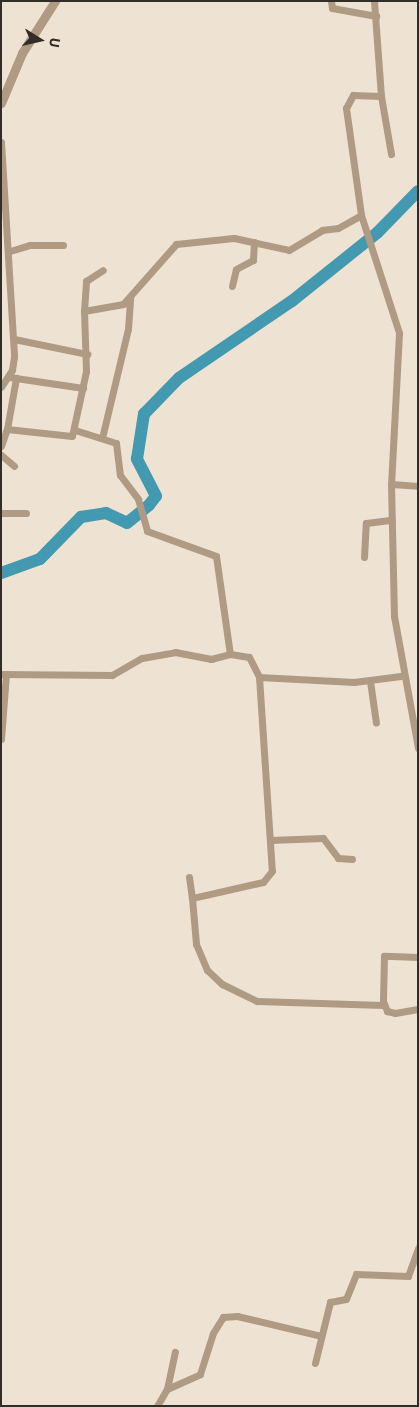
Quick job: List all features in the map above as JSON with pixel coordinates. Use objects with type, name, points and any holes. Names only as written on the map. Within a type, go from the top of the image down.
[{"type":"street","points":[[1,103],[22,53],[54,1]]},
{"type":"street","points":[[331,1],[332,8],[376,16]]},
{"type":"street","points":[[374,1],[381,96],[391,154]]},
{"type":"street","points":[[381,96],[354,95],[346,103],[361,215],[400,340],[391,484],[394,616],[401,676],[418,748]]},
{"type":"street","points":[[1,142],[10,251],[14,339],[13,378],[7,429],[1,446]]},
{"type":"street","points":[[84,311],[120,306],[176,244],[210,244],[229,238],[294,249],[322,230],[338,228],[361,215]]},
{"type":"street","points":[[232,286],[236,269],[253,260],[254,242]]},
{"type":"street","points":[[10,251],[63,245]]},
{"type":"street","points":[[7,429],[68,437],[75,430],[87,354],[84,311],[86,281],[103,270]]},
{"type":"street","points":[[102,438],[128,330],[130,297]]},
{"type":"street","points":[[14,339],[87,354]]},
{"type":"street","points":[[1,387],[13,378],[83,388]]},
{"type":"street","points":[[75,430],[116,443],[122,480],[142,509],[147,531],[216,556],[226,596],[230,654]]},
{"type":"street","points":[[1,455],[14,466]]},
{"type":"street","points":[[391,484],[418,486]]},
{"type":"street","points":[[1,513],[26,513]]},
{"type":"street","points":[[364,557],[366,523],[392,520]]},
{"type":"street","points":[[1,739],[4,674],[112,675],[142,658],[166,652],[211,659],[230,654],[254,661],[259,677],[270,840],[270,878],[192,898]]},
{"type":"street","points":[[259,677],[370,681],[401,676]]},
{"type":"street","points":[[370,681],[376,723]]},
{"type":"street","points":[[270,840],[323,838],[338,858],[352,859]]},
{"type":"street","points":[[189,877],[196,944],[207,970],[222,984],[264,1002],[383,1005],[395,1012],[418,1009]]},
{"type":"street","points":[[383,1005],[384,956],[418,957]]},
{"type":"street","points":[[315,1363],[329,1304],[346,1299],[356,1274],[405,1277],[418,1248]]},
{"type":"street","points":[[167,1389],[200,1374],[212,1333],[223,1317],[237,1316],[321,1336]]},
{"type":"street","points":[[157,1406],[167,1389],[175,1352]]},
{"type":"waterway","points":[[1,573],[40,559],[81,517],[106,513],[127,523],[149,505],[156,496],[137,459],[144,414],[179,378],[292,301],[378,232],[418,191]]}]
